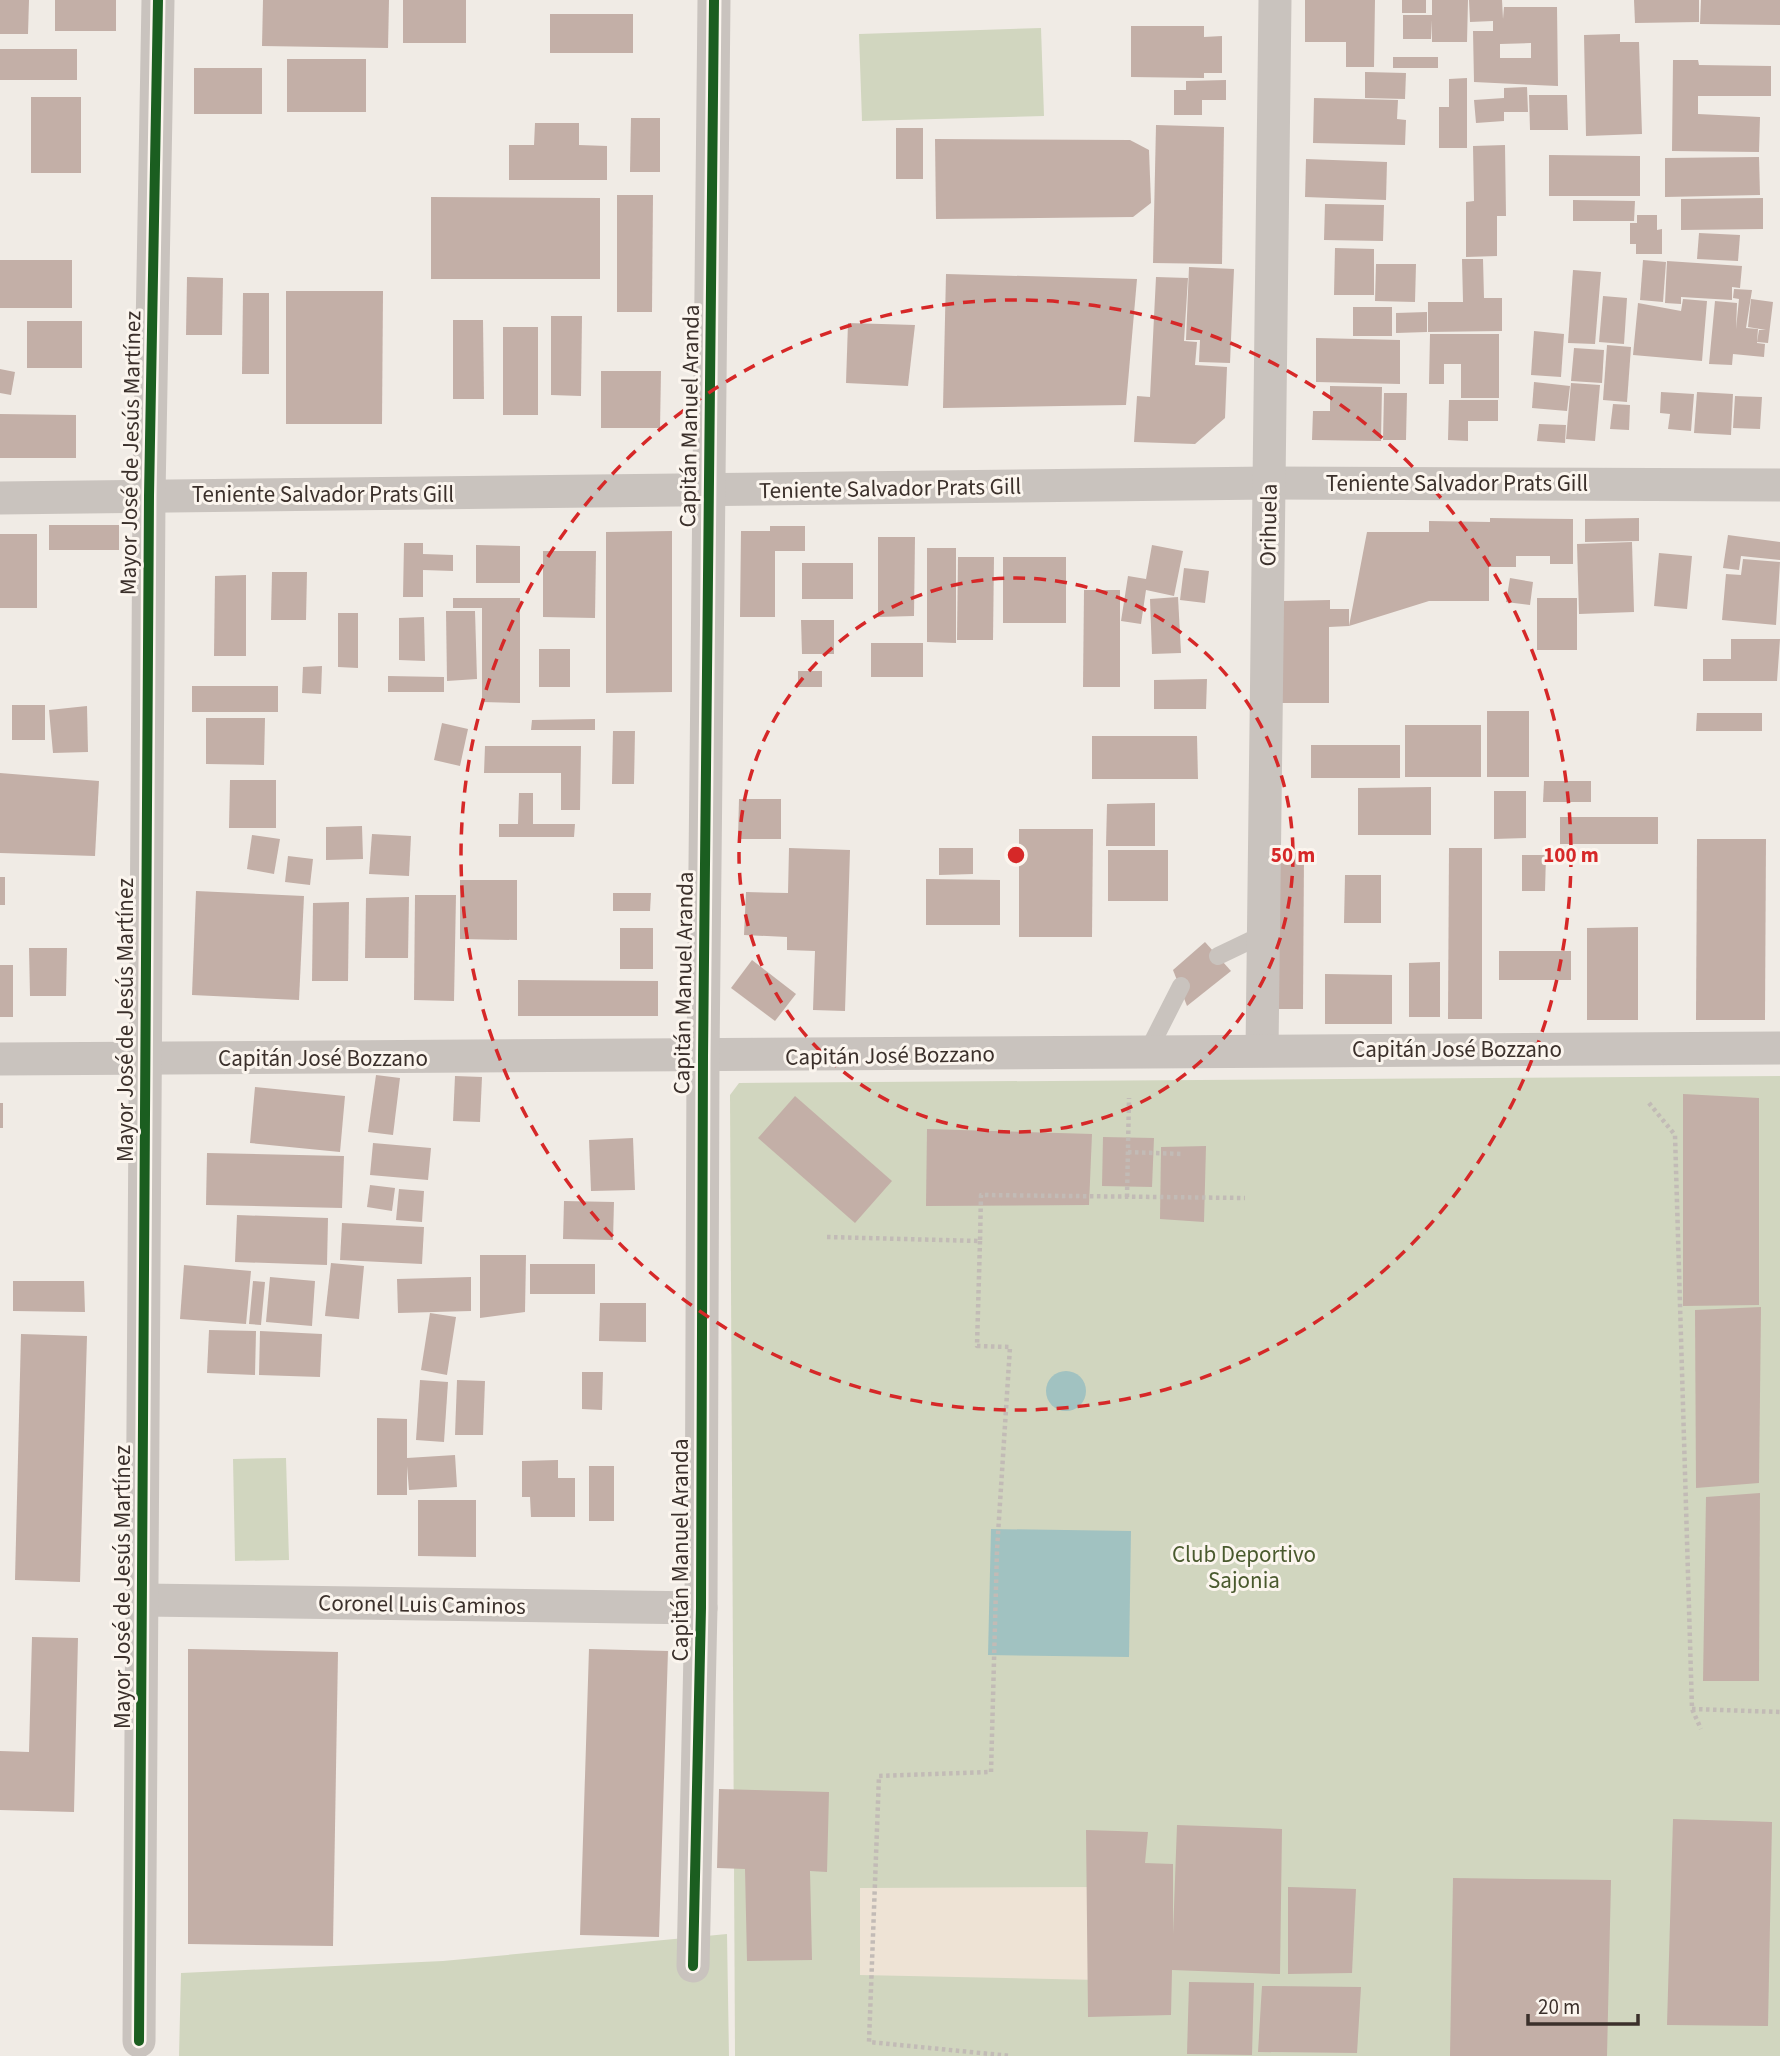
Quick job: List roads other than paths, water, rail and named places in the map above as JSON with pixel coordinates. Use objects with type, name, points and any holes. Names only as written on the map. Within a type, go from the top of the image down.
[{"type":"street","name":"Mayor José de Jesús Martínez","points":[[139,2041],[149,496],[158,0]]},
{"type":"street","name":"Capitán Manuel Aranda","points":[[693,1966],[701,1608],[703,1057],[714,0]]},
{"type":"street","name":"Orihuela","points":[[1262,1050],[1275,0]]},
{"type":"street","name":"Teniente Salvador Prats Gill","points":[[0,498],[1269,483],[1780,485]]},
{"type":"street","name":"Capitán José Bozzano","points":[[0,1059],[703,1057],[1262,1050],[1780,1048]]},
{"type":"street","name":"Coronel Luis Caminos","points":[[142,1600],[701,1608]]},
{"type":"lane","points":[[1218,956],[1264,934]]},
{"type":"lane","points":[[1148,1051],[1181,986]]},
{"type":"water","points":[[1066,1371],[1080,1377],[1086,1391],[1080,1405],[1066,1411],[1052,1405],[1046,1391],[1052,1377]]},
{"type":"water","points":[[991,1529],[1131,1531],[1129,1657],[988,1655]]},
{"type":"park label","name":"Club Deportivo Sajonia","points":[[1244,1567]]}]
